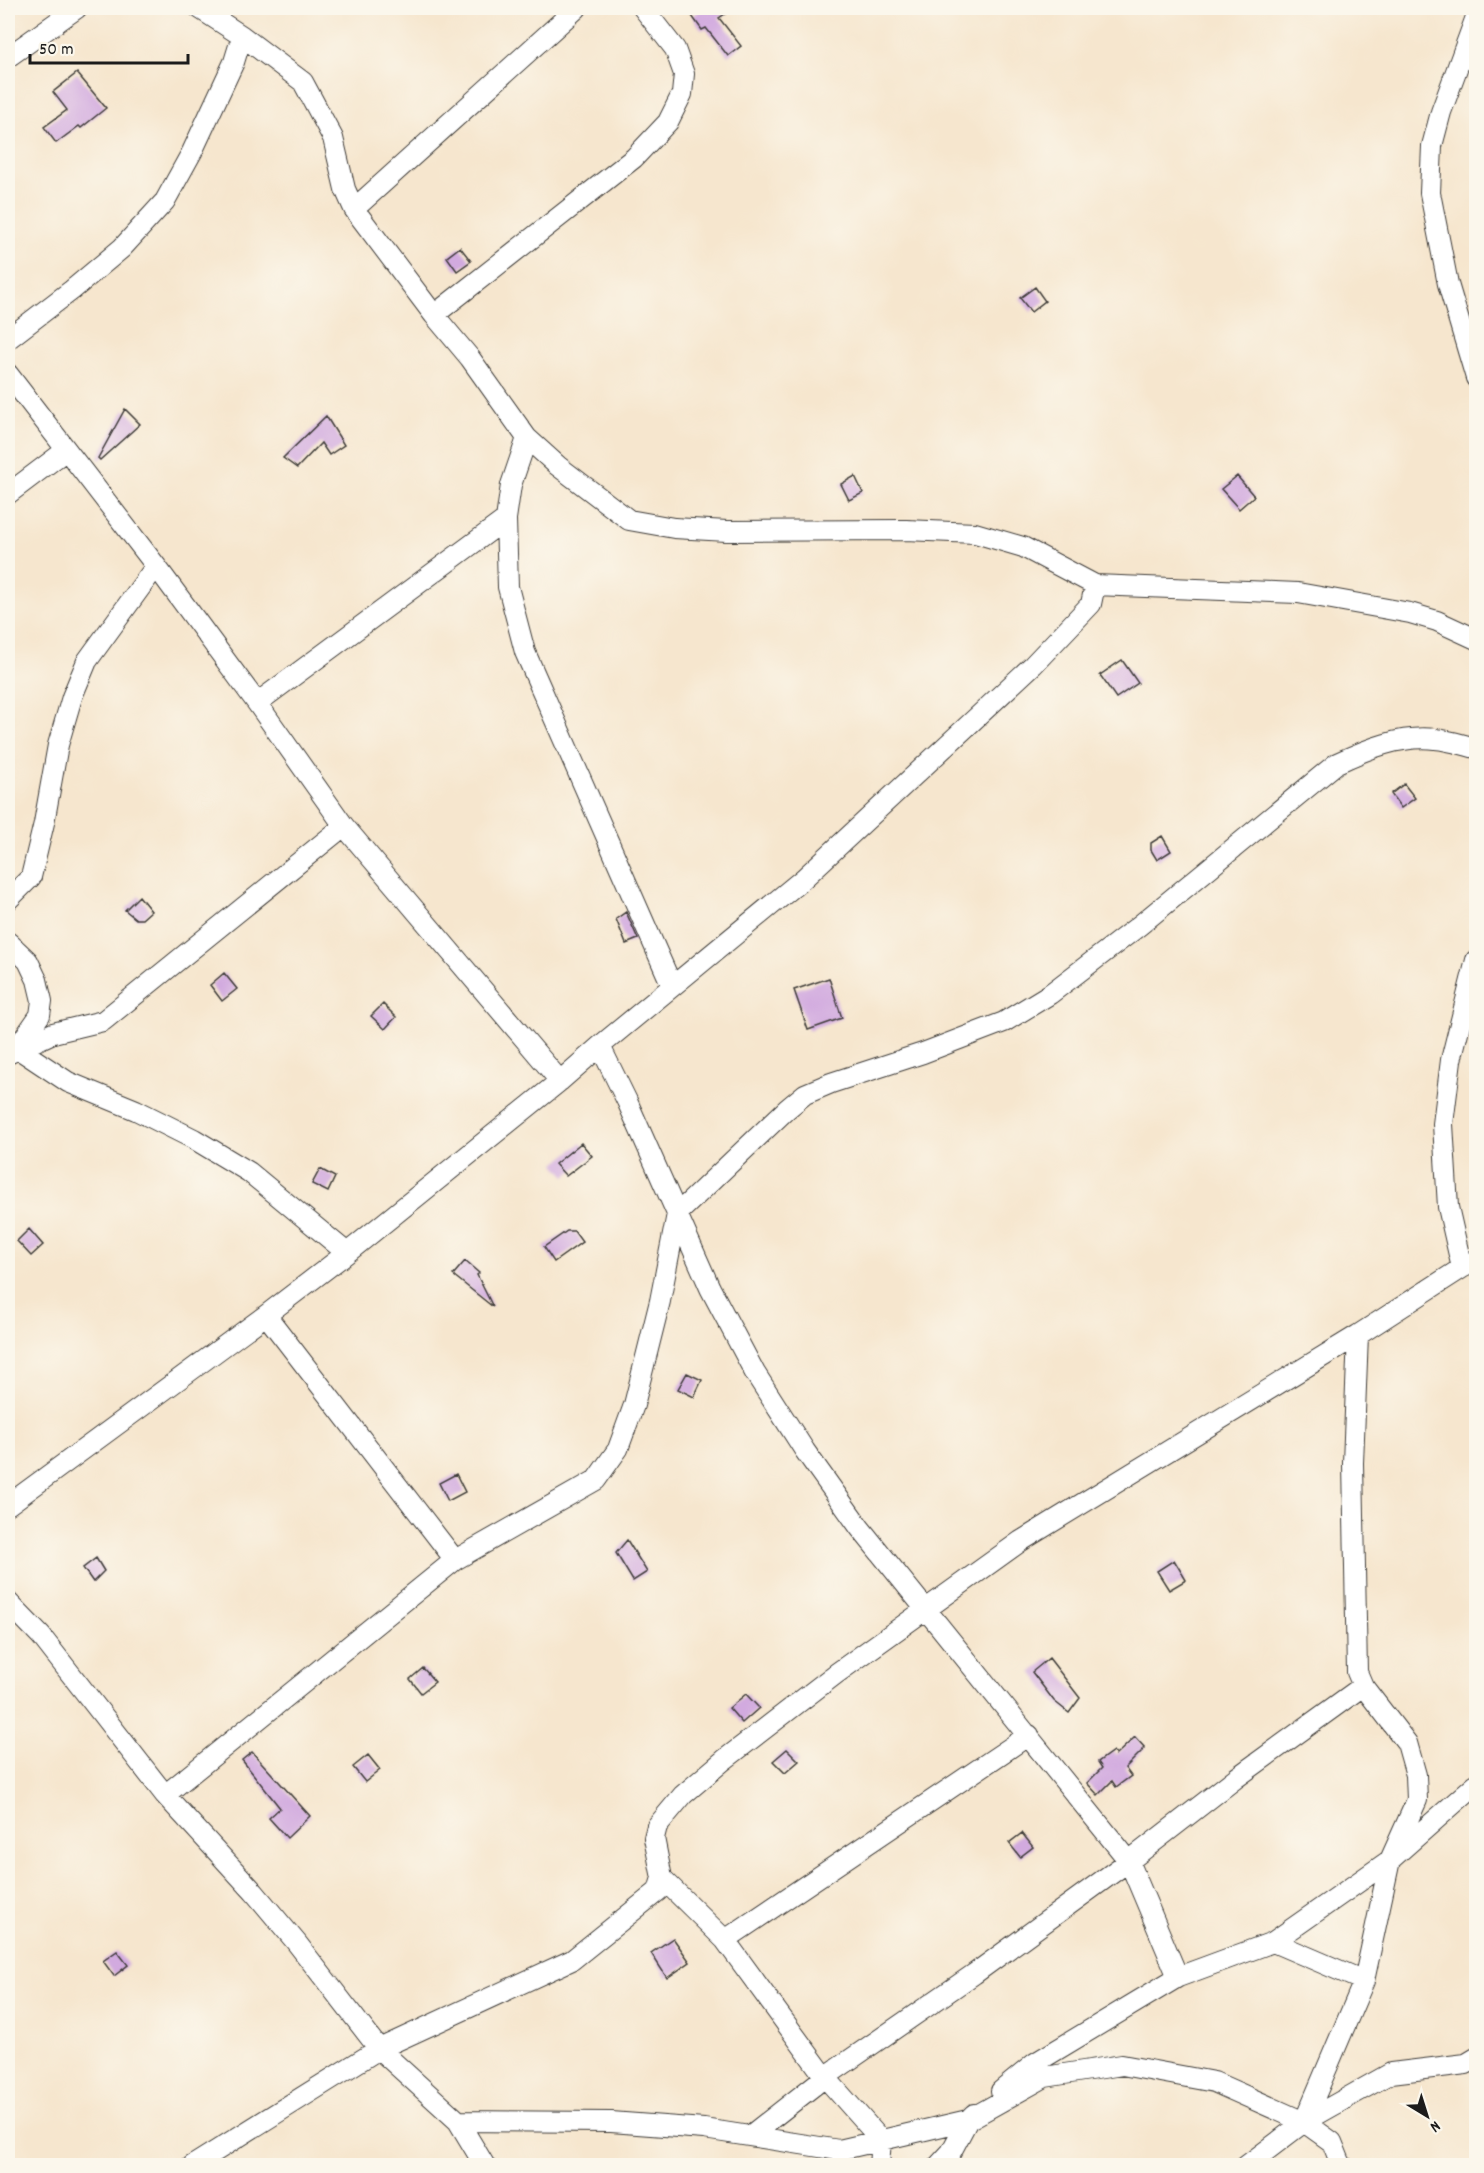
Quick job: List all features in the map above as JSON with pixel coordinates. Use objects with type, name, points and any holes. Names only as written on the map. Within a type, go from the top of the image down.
[{"type":"street","points":[[8,57],[77,8]]},
{"type":"street","points":[[354,209],[576,8]]},
{"type":"street","points":[[434,315],[634,158],[668,122],[682,94],[684,74],[675,49],[643,8]]},
{"type":"street","points":[[205,9],[303,82],[333,138],[345,189],[354,209],[434,315],[470,358],[527,438],[558,466],[629,520],[644,524],[727,531],[906,530],[975,533],[1023,547],[1095,585],[1298,593],[1410,613],[1437,621],[1476,639]]},
{"type":"street","points":[[1476,17],[1441,112],[1432,146],[1430,193],[1448,284],[1476,378]]},
{"type":"street","points":[[8,339],[122,248],[165,201],[192,152],[234,62],[242,36]]},
{"type":"street","points":[[8,374],[65,451],[156,566],[345,826],[560,1081]]},
{"type":"street","points":[[527,438],[511,485],[506,519],[508,587],[525,652],[672,986]]},
{"type":"street","points":[[8,494],[65,451]]},
{"type":"street","points":[[257,703],[506,519]]},
{"type":"street","points":[[8,900],[31,877],[44,824],[58,745],[72,697],[83,670],[87,661],[156,566]]},
{"type":"street","points":[[8,1505],[347,1253],[560,1081],[803,879],[1033,665],[1090,604],[1095,585]]},
{"type":"street","points":[[165,1795],[455,1560],[596,1480],[618,1449],[634,1405],[660,1301],[678,1214],[805,1094],[1004,1022],[1050,994],[1140,925],[1337,763],[1374,746],[1402,741],[1434,738],[1476,748]]},
{"type":"street","points":[[12,1051],[53,1034],[103,1021],[345,826]]},
{"type":"street","points":[[8,942],[28,961],[37,981],[42,1001],[40,1015],[12,1051]]},
{"type":"street","points":[[192,2166],[379,2049],[572,1960],[658,1891],[662,1878],[654,1838],[657,1826],[683,1795],[837,1673],[1021,1541],[1358,1335],[1469,1264],[1448,1207],[1443,1124],[1450,1060],[1476,960]]},
{"type":"street","points":[[600,1046],[627,1101],[710,1288],[755,1373],[805,1451],[860,1528],[1129,1861],[1178,1977]]},
{"type":"street","points":[[12,1051],[68,1082],[136,1110],[194,1138],[249,1172],[347,1253]]},
{"type":"street","points":[[266,1315],[455,1560]]},
{"type":"street","points":[[1304,2122],[1364,1981],[1390,1860],[1417,1800],[1416,1774],[1407,1743],[1363,1686],[1357,1672],[1353,1463],[1358,1335]]},
{"type":"street","points":[[8,1602],[41,1636],[165,1795],[254,1892],[326,1979],[379,2049],[458,2121],[485,2166]]},
{"type":"street","points":[[751,2135],[825,2077],[975,1974],[1129,1861],[1236,1778],[1363,1686]]},
{"type":"street","points":[[725,1940],[1029,1735]]},
{"type":"street","points":[[938,2166],[951,2152],[968,2120],[1035,2063],[1178,1977],[1274,1942],[1390,1860],[1476,1784]]},
{"type":"street","points":[[662,1878],[725,1940],[825,2077],[881,2140],[879,2166]]},
{"type":"street","points":[[1274,1942],[1364,1981]]},
{"type":"street","points":[[1246,2166],[1304,2122],[1391,2073],[1466,2064],[1476,2058]]},
{"type":"street","points":[[458,2121],[611,2122],[704,2129],[839,2150],[968,2120],[1045,2077],[1122,2065],[1214,2082],[1304,2122],[1332,2142],[1343,2166]]},
{"type":"building","points":[[704,8],[734,8],[719,18],[741,46],[728,56],[706,28],[702,30],[692,16]]},
{"type":"building","points":[[77,73],[106,108],[81,128],[79,126],[56,143],[44,127],[67,110],[53,92]]},
{"type":"building","points":[[460,247],[471,261],[457,271],[447,257]]},
{"type":"building","points":[[1035,287],[1045,301],[1031,312],[1020,298]]},
{"type":"building","points":[[125,409],[140,424],[100,460],[98,458]]},
{"type":"building","points":[[326,416],[344,445],[329,455],[321,443],[297,468],[283,458]]},
{"type":"building","points":[[855,476],[863,493],[849,500],[841,484]]},
{"type":"building","points":[[1237,476],[1254,496],[1239,509],[1221,489]]},
{"type":"building","points":[[1122,660],[1138,683],[1116,698],[1100,675]]},
{"type":"building","points":[[1404,784],[1415,798],[1401,808],[1391,794]]},
{"type":"building","points":[[1162,836],[1171,851],[1157,860],[1151,850],[1151,843]]},
{"type":"building","points":[[139,896],[151,911],[142,919],[136,919],[125,910]]},
{"type":"building","points":[[626,912],[638,939],[626,944],[616,919]]},
{"type":"building","points":[[224,973],[237,989],[222,1001],[210,985]]},
{"type":"building","points":[[829,978],[842,1018],[808,1030],[794,990]]},
{"type":"building","points":[[383,1004],[396,1017],[385,1029],[371,1016]]},
{"type":"building","points":[[581,1143],[592,1156],[566,1176],[555,1164]]},
{"type":"building","points":[[320,1169],[335,1177],[328,1192],[312,1184]]},
{"type":"building","points":[[29,1229],[43,1245],[31,1256],[17,1241]]},
{"type":"building","points":[[567,1231],[574,1231],[582,1242],[554,1262],[544,1247]]},
{"type":"building","points":[[465,1261],[479,1273],[477,1275],[493,1307],[453,1275]]},
{"type":"building","points":[[687,1373],[702,1380],[694,1397],[678,1389]]},
{"type":"building","points":[[456,1474],[465,1492],[448,1501],[439,1483]]},
{"type":"building","points":[[627,1540],[647,1572],[633,1581],[616,1553]]},
{"type":"building","points":[[96,1558],[104,1571],[93,1582],[83,1568]]},
{"type":"building","points":[[1174,1560],[1186,1580],[1169,1590],[1157,1571]]},
{"type":"building","points":[[1049,1658],[1080,1698],[1069,1713],[1054,1701],[1032,1672]]},
{"type":"building","points":[[423,1668],[435,1682],[421,1693],[410,1679]]},
{"type":"building","points":[[746,1694],[759,1708],[742,1723],[729,1708]]},
{"type":"building","points":[[1135,1737],[1145,1748],[1125,1768],[1131,1776],[1116,1787],[1112,1781],[1098,1795],[1087,1783],[1102,1768],[1098,1762],[1113,1751],[1116,1755]]},
{"type":"building","points":[[787,1749],[799,1761],[785,1773],[773,1761]]},
{"type":"building","points":[[252,1752],[310,1816],[287,1838],[269,1818],[280,1808],[242,1760]]},
{"type":"building","points":[[368,1755],[380,1770],[365,1782],[353,1767]]},
{"type":"building","points":[[1022,1833],[1033,1847],[1020,1857],[1009,1843]]},
{"type":"building","points":[[673,1938],[690,1962],[667,1978],[651,1953]]},
{"type":"building","points":[[117,1951],[128,1965],[114,1976],[103,1961]]}]
